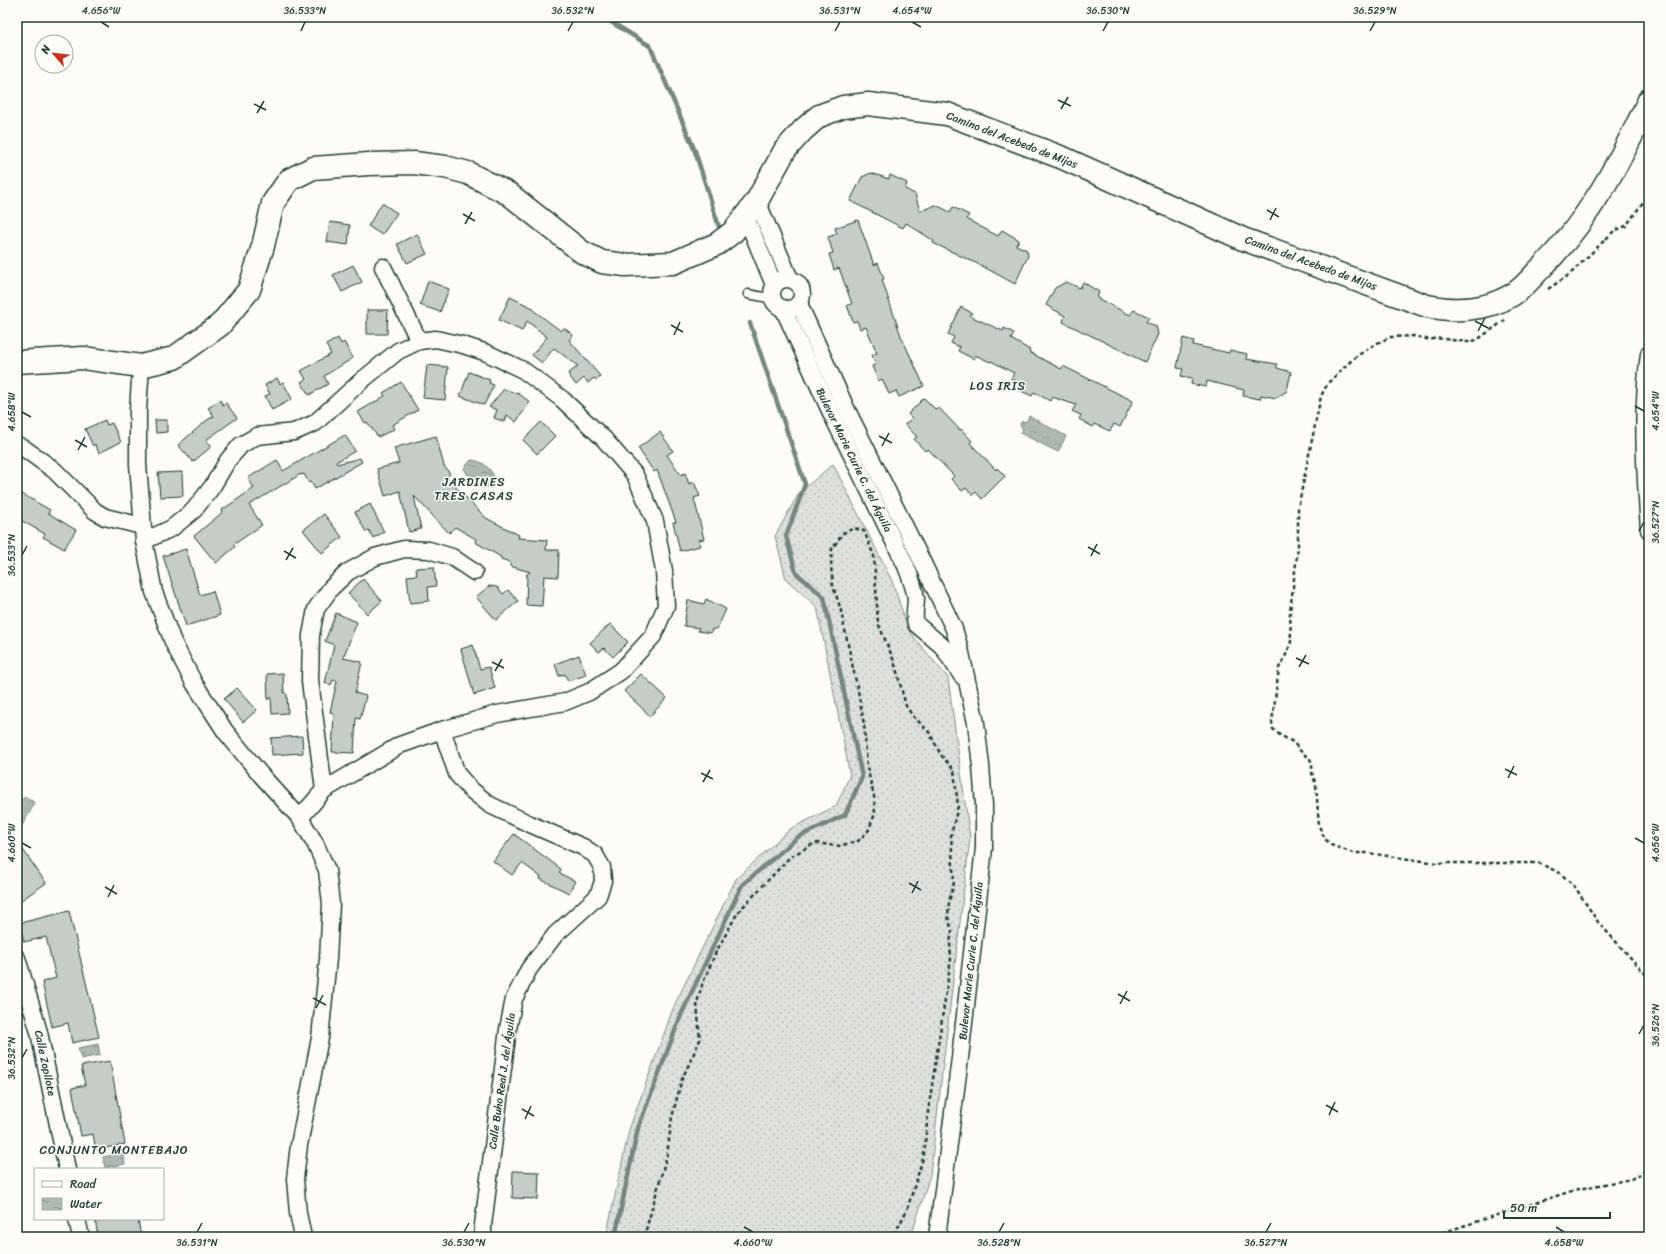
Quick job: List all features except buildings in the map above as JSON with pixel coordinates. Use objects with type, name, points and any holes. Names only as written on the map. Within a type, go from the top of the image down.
[{"type":"street","name":"Camino del Acebedo de Mijas","points":[[17,362],[83,358],[141,366],[174,358],[220,325],[249,290],[263,246],[273,202],[289,180],[312,168],[369,164],[414,163],[468,172],[510,194],[582,252],[602,262],[625,265],[673,263],[717,244],[733,232],[751,209],[786,150],[803,130],[819,116],[843,107],[868,104],[947,114],[1064,158],[1243,239],[1427,306],[1442,309],[1470,309],[1495,303],[1513,294],[1542,268],[1559,249],[1594,203],[1634,131],[1649,100]]},
{"type":"street","points":[[751,209],[790,279]]},
{"type":"street","name":"Bulevar Marie Curie C. del Águila","points":[[751,209],[777,298],[911,578],[916,598],[916,624],[942,646],[967,684]]},
{"type":"street","points":[[382,267],[419,341]]},
{"type":"street","points":[[782,279],[790,279],[796,281],[802,289],[803,294],[799,304],[790,309],[777,298],[782,279]]},
{"type":"street","name":"Bulevar Marie Curie C. del Águila","points":[[799,304],[846,408],[954,629],[961,652],[976,723],[984,805],[984,848],[960,1058],[937,1237]]},
{"type":"street","points":[[17,445],[54,470],[95,511],[105,517],[143,534],[172,528],[194,510],[212,487],[228,460],[241,445],[257,436],[294,432],[315,423],[360,382],[398,351],[419,341],[436,339],[463,345],[487,353],[522,370],[567,404],[604,439],[636,475],[655,521],[664,571],[666,606],[653,636],[621,671],[589,692],[565,702],[497,714],[442,730],[400,745],[324,790],[300,818]]},
{"type":"street","points":[[1649,354],[1645,382],[1645,473],[1649,530]]},
{"type":"street","points":[[141,366],[138,410],[138,464],[143,534],[154,592],[173,642],[194,683],[225,732],[261,776],[300,818],[315,843],[327,870],[331,904],[328,959],[320,1038],[299,1145],[295,1179],[298,1213],[303,1237]]},
{"type":"street","points":[[324,790],[310,682],[311,635],[316,609],[331,588],[348,572],[375,557],[404,549],[429,550],[452,557],[474,572]]},
{"type":"street","points":[[915,613],[927,601],[937,602],[944,608],[944,623],[939,628],[931,632],[923,630]]},
{"type":"street","name":"Calle Buho Real J. del Águila","points":[[442,730],[457,774],[470,789],[490,805],[583,847],[595,855],[602,867],[603,881],[598,896],[555,935],[528,969],[514,999],[508,1029],[483,1225],[483,1237]]},
{"type":"street","name":"Calle Zopilote","points":[[17,958],[39,1032],[67,1168]]},
{"type":"street","points":[[77,1220],[81,1237]]},
{"type":"lane","points":[[748,294],[777,298]]},
{"type":"path","points":[[1542,293],[1570,275],[1614,231],[1626,226],[1649,194]]},
{"type":"path","points":[[1506,318],[1477,340],[1468,342],[1436,338],[1430,340],[1414,336],[1391,337],[1364,351],[1328,383],[1321,396],[1298,508],[1298,547],[1290,611],[1291,642],[1279,668],[1272,722],[1273,729],[1280,736],[1293,742],[1303,754],[1309,757],[1312,763],[1312,773],[1316,785],[1319,826],[1325,839],[1331,845],[1353,853],[1368,853],[1437,863],[1539,863],[1560,873],[1575,887],[1598,922],[1649,978]]},
{"type":"path","points":[[644,1237],[667,1155],[672,1117],[682,1079],[700,1040],[697,1003],[702,985],[716,952],[738,912],[790,857],[815,843],[838,846],[858,841],[868,831],[875,814],[874,796],[867,766],[864,724],[840,607],[833,586],[831,566],[832,549],[843,533],[854,528],[864,532],[874,556],[878,623],[894,661],[906,706],[912,715],[929,732],[941,755],[954,770],[958,806],[951,835],[954,882],[949,902],[948,916],[952,930],[950,943],[951,959],[928,1112],[924,1155],[907,1210],[893,1237]]},
{"type":"path","points":[[1649,989],[1646,1001],[1649,1003]]},
{"type":"path","points":[[1429,1237],[1578,1189],[1630,1179],[1649,1169]]},
{"type":"shaded area","points":[[833,464],[892,581],[909,631],[948,678],[970,838],[930,1175],[911,1237],[606,1237],[629,1130],[674,1006],[736,879],[790,829],[836,806],[850,775],[817,607],[786,579],[775,536],[799,493]]},
{"type":"water","points":[[1029,416],[1066,436],[1058,452],[1020,433],[1023,429],[1020,425],[1021,422],[1027,421]]},
{"type":"water","points":[[471,460],[480,462],[489,469],[496,480],[495,485],[491,488],[487,487],[482,479],[467,474],[464,468]]},
{"type":"water","points":[[25,796],[35,803],[20,829],[17,826],[17,806]]},
{"type":"water","points":[[98,1044],[100,1055],[81,1059],[78,1048]]},
{"type":"water","points":[[123,1153],[125,1164],[105,1168],[103,1157]]},
{"type":"waterway","points":[[603,17],[650,46],[695,151],[719,227]]},
{"type":"waterway","points":[[615,1237],[638,1128],[681,1015],[742,885],[798,837],[845,815],[862,777],[824,597],[796,573],[786,536],[805,484],[750,323]]},
{"type":"district","name":"LOS IRIS","points":[[998,386]]},
{"type":"district","name":"JARDINES TRES CASAS","points":[[474,489]]},
{"type":"district","name":"CONJUNTO MONTEBAJO","points":[[114,1150]]}]
